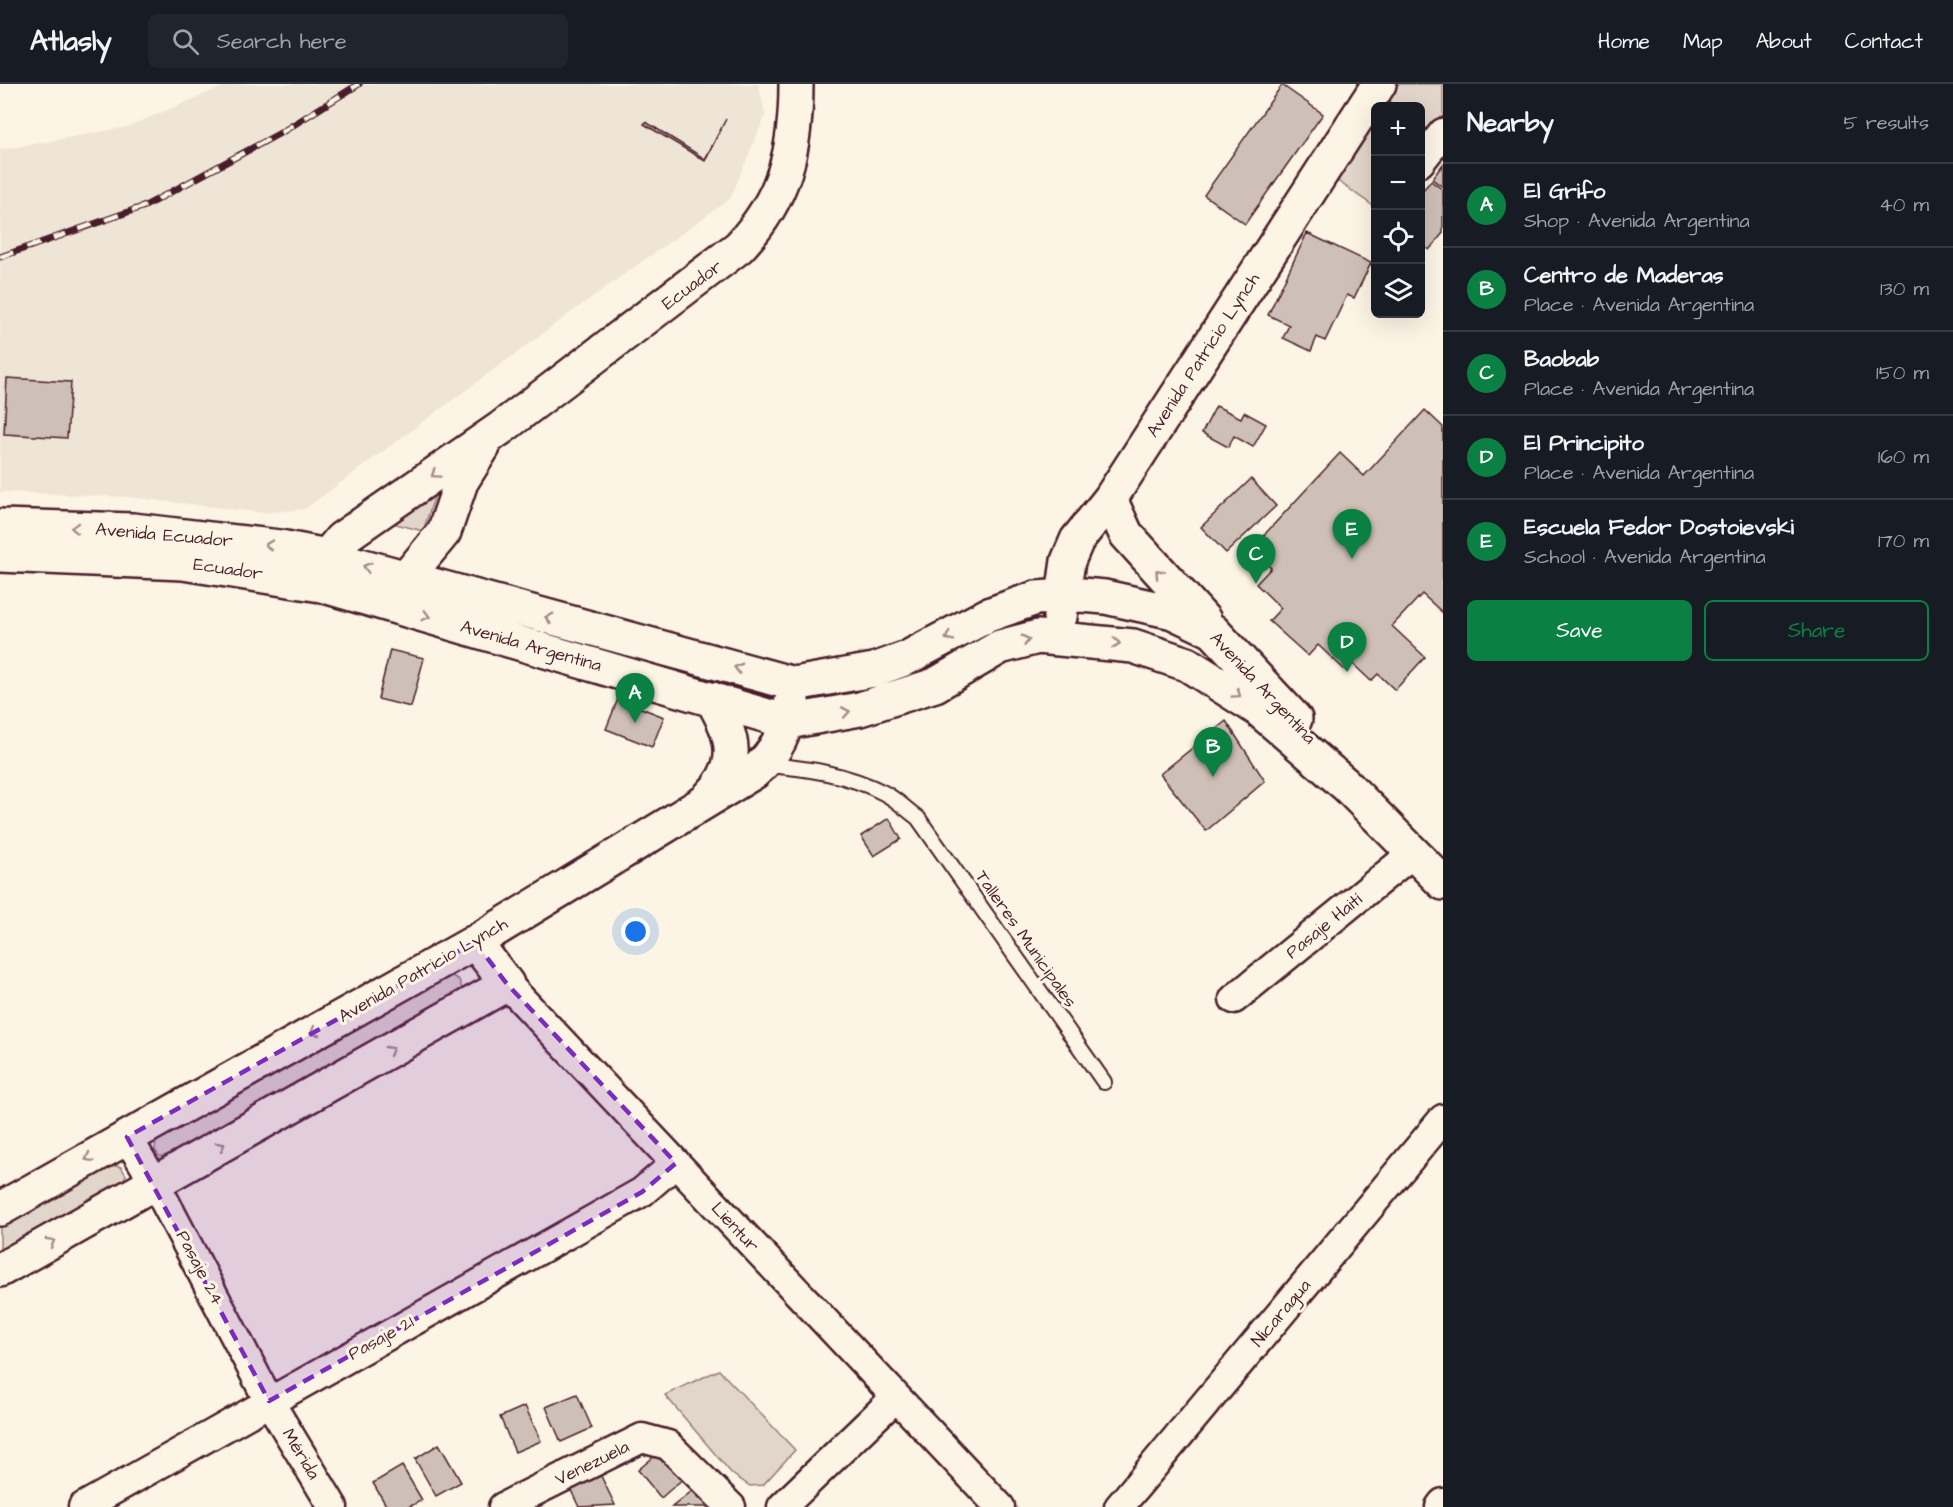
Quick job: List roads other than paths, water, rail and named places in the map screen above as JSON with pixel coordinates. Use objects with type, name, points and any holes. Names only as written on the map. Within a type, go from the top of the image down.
[{"type":"main road","name":"Ecuador","points":[[324,570],[341,538],[501,428],[716,267],[757,227],[773,204],[789,157],[796,119],[796,84]]},
{"type":"main road","name":"Avenida Patricio Lynch","points":[[1058,637],[1068,561],[1077,540],[1110,500],[1379,84]]},
{"type":"main road","name":"Ecuador","points":[[324,570],[370,600],[406,578],[444,532],[453,500],[473,460],[501,428]]},
{"type":"main road","points":[[1110,500],[1126,534],[1213,631]]},
{"type":"main road","name":"Avenida Ecuador","points":[[0,526],[133,530],[280,546],[324,570]]},
{"type":"main road","points":[[444,532],[446,551],[453,569],[461,581],[484,600]]},
{"type":"main road","name":"Avenida Ecuador","points":[[0,555],[135,560]]},
{"type":"main road","name":"Ecuador","points":[[135,560],[231,568],[324,570],[406,578]]},
{"type":"main road","name":"Avenida Argentina","points":[[406,578],[794,684],[874,670],[907,658],[988,615],[1036,598],[1104,597],[1152,606],[1173,612],[1213,631],[1301,725],[1346,784]]},
{"type":"main road","name":"Avenida Argentina","points":[[370,600],[788,722],[860,709],[935,685],[1000,647],[1038,637],[1058,637],[1133,646],[1186,664],[1257,709],[1346,784],[1443,883]]},
{"type":"main road","name":"Avenida Patricio Lynch","points":[[0,1209],[475,942],[764,764],[781,739],[788,722],[794,684]]},
{"type":"main road","points":[[702,804],[721,783],[731,757],[728,728],[712,699]]},
{"type":"main road","name":"Lientur","points":[[475,942],[507,984]]},
{"type":"main road","points":[[0,1270],[507,984]]},
{"type":"street","points":[[1425,156],[1443,133]]},
{"type":"street","name":"Pasaje Haití","points":[[1234,999],[1413,854]]},
{"type":"street","name":"Lientur","points":[[507,984],[1000,1507]]},
{"type":"street","name":"Nicaragua","points":[[1119,1507],[1443,1119]]},
{"type":"street","name":"Pasaje 24","points":[[127,1137],[155,1183],[269,1401]]},
{"type":"street","name":"Pasaje 21","points":[[82,1507],[642,1192],[676,1163]]},
{"type":"street","points":[[782,1507],[895,1398]]},
{"type":"street","name":"Mérida","points":[[269,1401],[333,1507]]},
{"type":"street","name":"Venezuela","points":[[503,1507],[642,1438],[668,1445],[731,1507]]},
{"type":"street","points":[[1440,1507],[1443,1503]]},
{"type":"lane","name":"Talleres Municipales","points":[[764,764],[825,772],[855,781],[885,793],[918,818],[1104,1082]]},
{"type":"railway","points":[[0,257],[145,206],[282,132],[359,84]]},
{"type":"place","name":"Escuela Fedor Dostoievski","points":[[1352,559]]},
{"type":"place","name":"Baobab","points":[[1256,584]]},
{"type":"place","name":"El Principito","points":[[1347,672]]},
{"type":"place","name":"El Grifo","points":[[635,723]]},
{"type":"place","name":"Centro de Maderas","points":[[1213,777]]}]
